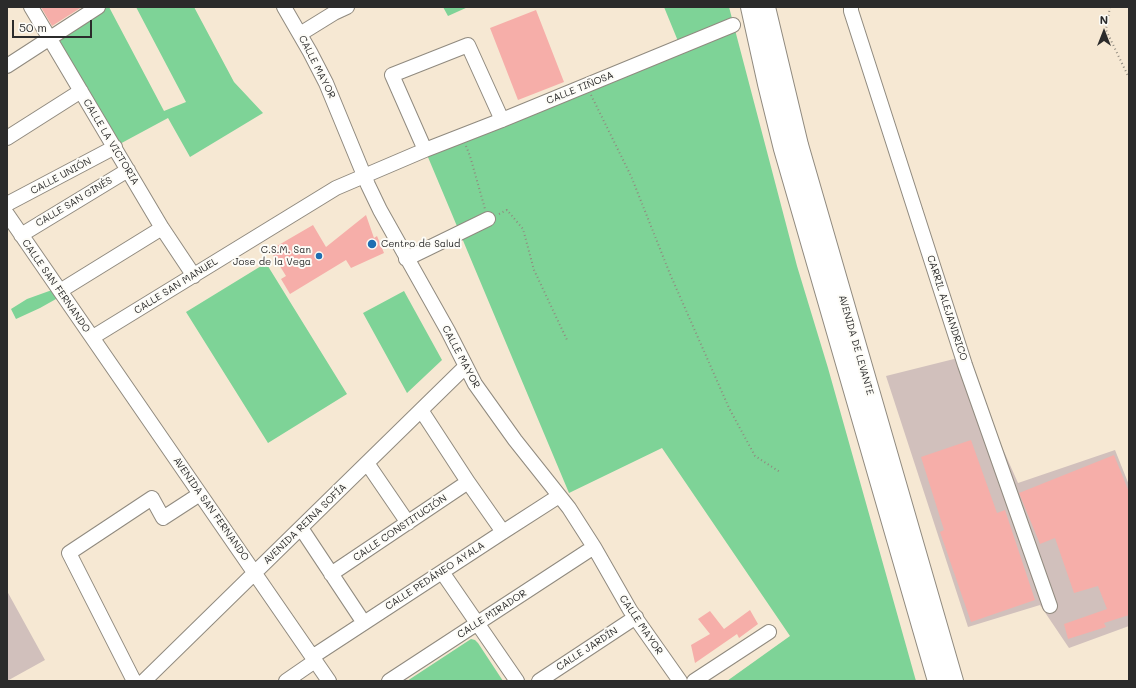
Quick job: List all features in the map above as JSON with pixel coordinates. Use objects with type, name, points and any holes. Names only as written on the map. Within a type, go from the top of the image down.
[{"type":"main road","name":"AVENIDA DE LEVANTE","points":[[750,7],[783,149],[937,681]]},
{"type":"main road","name":"AVENIDA DE LEVANTE","points":[[766,7],[803,160],[954,681]]},
{"type":"street","name":"CALLE LA VICTORIA","points":[[31,7],[162,228],[194,276]]},
{"type":"street","points":[[7,66],[98,7]]},
{"type":"street","name":"CALLE MAYOR","points":[[284,7],[326,83],[364,176],[380,210],[406,259],[448,331],[465,367],[488,403],[569,508],[594,547],[618,590],[680,681]]},
{"type":"street","points":[[300,34],[334,13],[347,7]]},
{"type":"street","name":"CARRIL ALEJANDRICO","points":[[851,7],[851,11],[965,365],[1050,606]]},
{"type":"street","name":"CALLE TIÑOSA","points":[[426,150],[733,25]]},
{"type":"street","points":[[426,150],[392,75],[468,45],[502,120]]},
{"type":"street","points":[[7,138],[81,91]]},
{"type":"street","name":"CALLE UNIÓN","points":[[7,204],[115,147]]},
{"type":"street","name":"CALLE SAN MANUEL","points":[[93,337],[323,195],[426,150]]},
{"type":"street","name":"CALLE SAN GINÉS","points":[[20,235],[128,170]]},
{"type":"street","name":"CALLE SAN FERNANDO","points":[[8,218],[93,337]]},
{"type":"street","points":[[406,259],[488,219]]},
{"type":"street","points":[[60,291],[162,228]]},
{"type":"street","name":"AVENIDA SAN FERNANDO","points":[[93,337],[200,494],[256,572],[329,681]]},
{"type":"street","name":"AVENIDA REINA SOFÍA","points":[[144,681],[465,367]]},
{"type":"street","points":[[421,410],[503,532]]},
{"type":"street","points":[[367,463],[408,523]]},
{"type":"street","name":"CALLE CONSTITUCIÓN","points":[[331,574],[468,482]]},
{"type":"street","points":[[134,681],[69,552],[152,498],[164,518],[200,494]]},
{"type":"street","name":"CALLE PEDÁNEO AYALA","points":[[286,681],[364,623],[559,496]]},
{"type":"street","points":[[301,528],[364,623]]},
{"type":"street","name":"CALLE MIRADOR","points":[[389,681],[594,547]]},
{"type":"street","points":[[442,572],[517,681]]},
{"type":"street","name":"CALLE JARDÍN","points":[[539,681],[636,618]]},
{"type":"street","points":[[694,681],[769,632]]},
{"type":"path","points":[[1110,7],[1106,30],[1129,78]]},
{"type":"path","points":[[586,86],[631,176],[670,274],[729,408],[755,456],[780,472]]},
{"type":"path","points":[[461,136],[470,156],[478,189],[488,219],[507,210],[523,229],[534,270],[567,340]]},
{"type":"shaded area","points":[[962,357],[1018,483],[1115,450],[1129,485],[1129,626],[1069,648],[1040,605],[968,627],[886,376]]},
{"type":"shaded area","points":[[7,591],[45,660],[7,681]]},
{"type":"green space","points":[[102,7],[109,7],[164,111],[186,102],[136,7],[194,7],[234,82],[263,113],[190,157],[168,118],[116,146],[52,38]]},
{"type":"green space","points":[[443,7],[468,7],[448,16]]},
{"type":"green space","points":[[664,7],[729,7],[797,266],[828,368],[916,681],[727,681],[790,636],[662,448],[569,493],[425,150],[680,46]]},
{"type":"green space","points":[[266,263],[347,394],[268,443],[186,312]]},
{"type":"green space","points":[[52,290],[57,293],[56,299],[16,319],[11,309],[27,299]]},
{"type":"green space","points":[[404,291],[442,360],[407,393],[363,313]]},
{"type":"green space","points":[[471,639],[478,643],[503,681],[407,681]]},
{"type":"building","points":[[41,7],[82,7],[52,26]]},
{"type":"building","points":[[536,10],[564,82],[518,100],[490,28]]},
{"type":"building","points":[[366,215],[374,238],[377,236],[384,253],[351,268],[346,260],[290,294],[281,279],[286,276],[270,250],[313,225],[326,247]]},
{"type":"building","points":[[971,440],[997,513],[1005,510],[1035,600],[971,622],[940,532],[944,530],[921,457]]},
{"type":"building","points":[[1114,455],[1129,492],[1129,615],[1104,623],[1106,627],[1068,639],[1064,624],[1107,609],[1098,586],[1074,593],[1055,538],[1040,544],[1019,493]]},
{"type":"building","points":[[750,610],[758,624],[739,638],[737,634],[695,663],[691,645],[710,634],[698,619],[710,611],[724,629]]},
{"type":"place","name":"Centro de Salud","points":[[372,244]]},
{"type":"place","name":"C.S.M. San Jose de la Vega","points":[[319,256]]}]
